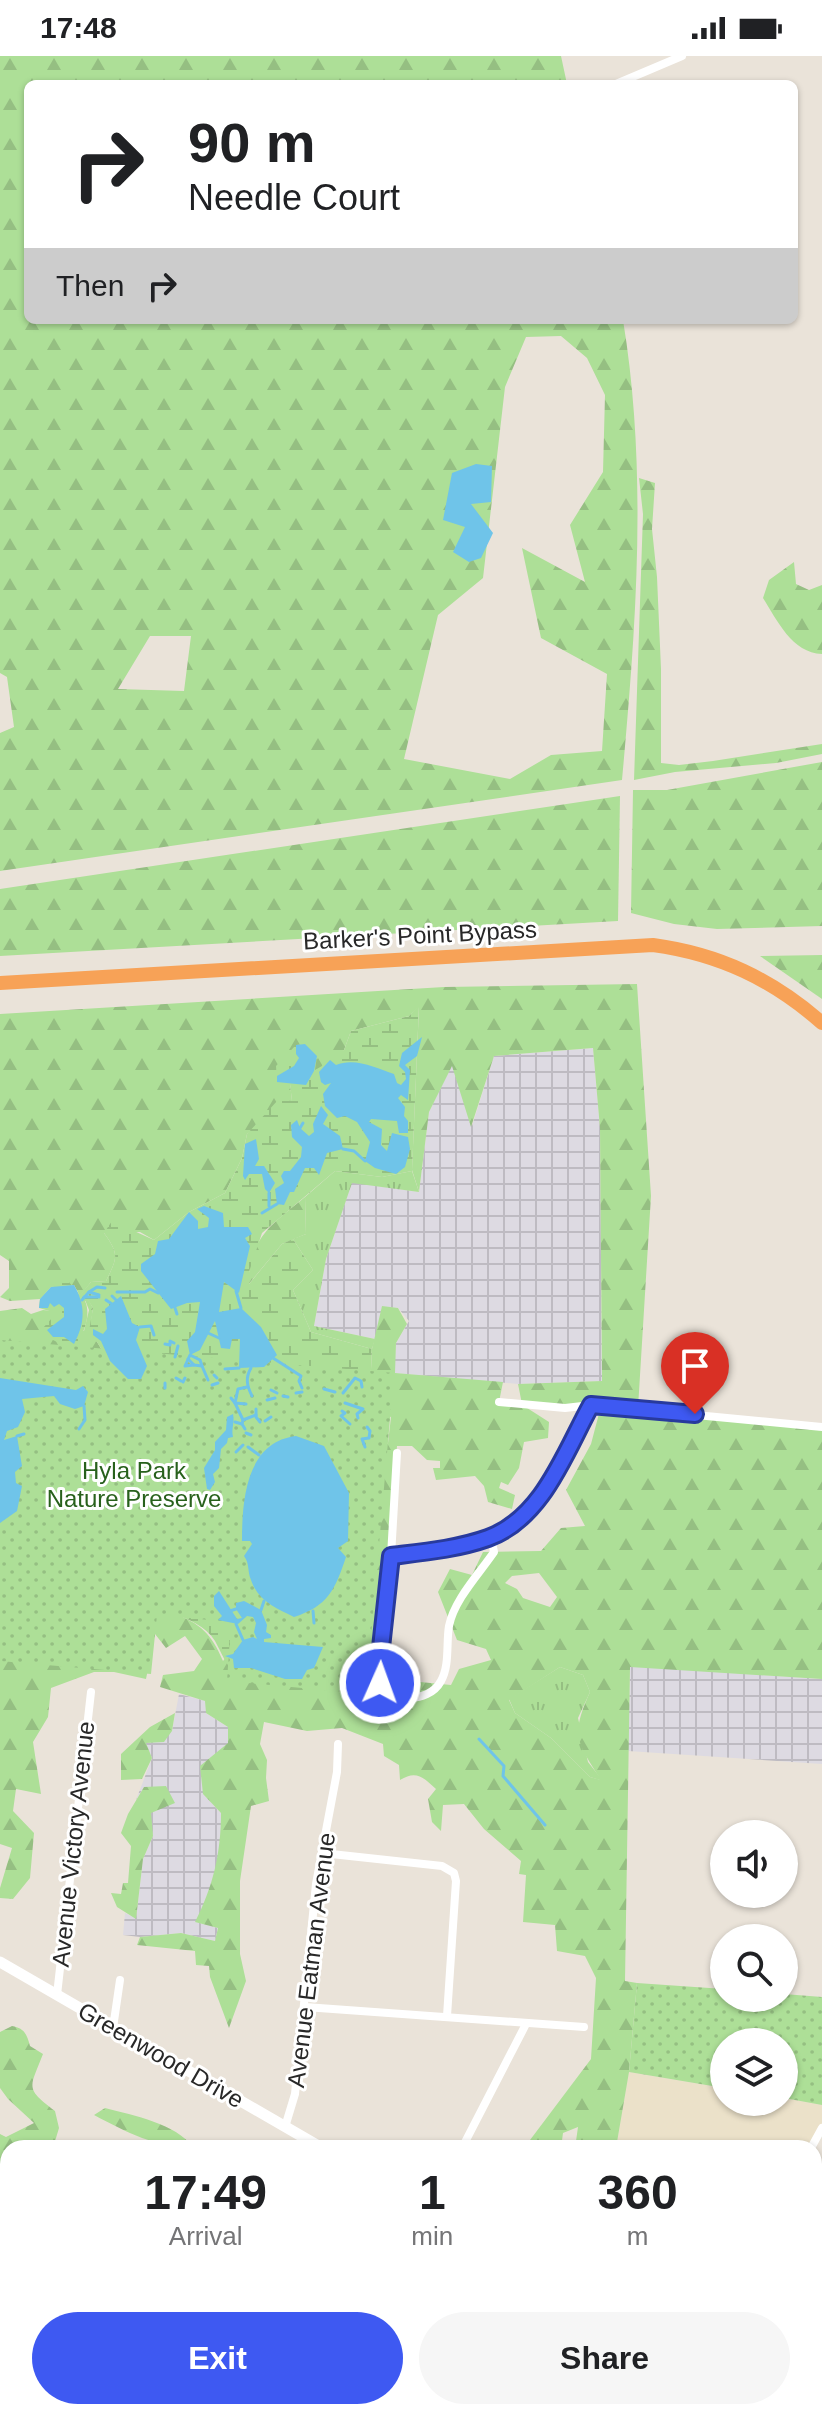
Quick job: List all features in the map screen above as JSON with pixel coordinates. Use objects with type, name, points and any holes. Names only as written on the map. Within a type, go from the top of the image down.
[{"type":"highway","name":"Barker's Point Bypass","points":[[0,983],[653,945],[681,949],[739,967],[769,982],[822,1023]]},
{"type":"main road","name":"Greenwood Drive","points":[[0,1962],[308,2140]]},
{"type":"street","points":[[625,80],[682,56]]},
{"type":"street","points":[[499,1402],[565,1408],[591,1405],[822,1427]]},
{"type":"street","points":[[391,1556],[491,1537],[523,1516],[535,1504],[591,1405]]},
{"type":"street","points":[[397,1453],[391,1556],[378,1675],[380,1683],[390,1694],[398,1697],[423,1696],[441,1682],[453,1615],[494,1552],[491,1537]]},
{"type":"street","name":"Avenue Victory Avenue","points":[[57,1995],[91,1692]]},
{"type":"street","name":"Avenue Eatman Avenue","points":[[285,2127],[295,2094],[316,1884],[337,1772],[338,1744]]},
{"type":"street","points":[[322,1853],[442,1866],[454,1873],[447,2016]]},
{"type":"street","points":[[113,2028],[120,1980]]},
{"type":"street","points":[[305,2007],[584,2027]]},
{"type":"street","points":[[466,2140],[526,2024]]},
{"type":"shaded area","points":[[593,1048],[600,1128],[602,1381],[518,1384],[394,1373],[396,1343],[409,1321],[398,1308],[382,1307],[375,1339],[314,1326],[326,1259],[352,1182],[419,1192],[429,1112],[452,1065],[472,1126],[494,1056]]},
{"type":"shaded area","points":[[630,1666],[822,1679],[822,1764],[628,1751]]},
{"type":"shaded area","points":[[179,1694],[206,1701],[206,1713],[228,1727],[228,1743],[203,1794],[221,1813],[221,1847],[210,1894],[196,1922],[218,1928],[215,1941],[181,1933],[140,1937],[123,1935],[125,1913],[136,1918],[143,1859],[153,1836],[144,1787],[136,1800],[152,1758],[145,1743],[172,1731]]},
{"type":"shaded area","points":[[629,2072],[710,2086],[710,2116],[798,2116],[798,2101],[822,2105],[822,2128],[815,2140],[617,2140]]},
{"type":"green space","points":[[0,56],[561,56],[566,80],[24,80],[24,324],[624,324],[635,434],[637,550],[632,665],[622,780],[0,871],[0,733],[14,727],[7,677],[0,673]],"holes":[[[561,336],[587,358],[605,395],[603,472],[570,525],[585,582],[522,548],[541,638],[607,674],[602,751],[551,755],[510,779],[404,759],[438,615],[483,578],[505,387],[526,337]],[[150,636],[191,636],[184,691],[118,689]]]},
{"type":"green space","points":[[639,478],[655,483],[652,529],[661,669],[661,763],[679,765],[713,761],[822,744],[822,754],[776,763],[675,772],[634,780],[643,514]]},
{"type":"green space","points":[[794,562],[796,584],[809,590],[822,585],[822,654],[811,652],[794,642],[763,598],[769,580]]},
{"type":"green space","points":[[822,762],[822,926],[717,929],[674,924],[631,913],[633,790],[667,790]]},
{"type":"green space","points":[[620,796],[618,921],[0,956],[0,889]]},
{"type":"green space","points":[[822,955],[822,999],[760,956]]},
{"type":"green space","points":[[637,984],[651,1196],[638,1408],[822,1427],[822,1679],[630,1667],[625,1981],[637,1983],[629,2072],[617,2140],[576,2140],[578,2127],[563,2133],[562,2140],[530,2140],[591,2059],[596,1978],[585,1956],[557,1951],[555,1925],[523,1922],[526,1875],[519,1874],[521,1861],[484,1829],[464,1804],[443,1805],[441,1831],[432,1822],[428,1799],[436,1789],[419,1776],[400,1780],[399,1765],[384,1756],[383,1744],[342,1728],[307,1731],[264,1722],[260,1744],[267,1760],[269,1801],[251,1806],[240,1881],[240,1954],[246,1981],[229,2028],[210,1977],[209,1966],[196,1965],[195,1951],[137,1945],[140,1937],[181,1933],[215,1941],[218,1928],[195,1922],[211,1883],[221,1828],[221,1813],[203,1794],[200,1766],[228,1743],[228,1727],[206,1713],[205,1701],[160,1687],[163,1675],[194,1671],[202,1659],[185,1636],[166,1648],[155,1634],[146,1679],[114,1672],[94,1672],[51,1688],[48,1717],[33,1742],[41,1794],[16,1789],[13,1811],[34,1833],[30,1878],[13,1899],[0,1898],[12,1848],[0,1844],[0,1311],[22,1308],[31,1314],[53,1311],[53,1317],[84,1331],[89,1310],[85,1300],[88,1299],[93,1308],[90,1330],[103,1352],[173,1613],[204,1631],[223,1661],[388,1443],[391,1417],[369,1410],[372,1349],[382,1306],[398,1308],[407,1324],[396,1343],[395,1373],[503,1382],[499,1402],[522,1404],[518,1384],[602,1381],[600,1128],[593,1048],[494,1056],[471,1127],[452,1066],[429,1112],[419,1192],[412,1170],[419,1007],[409,1016],[351,1031],[344,1050],[322,1067],[290,1083],[292,1101],[247,1134],[242,1158],[225,1193],[189,1212],[154,1240],[140,1232],[104,1233],[115,1252],[113,1267],[106,1281],[91,1282],[80,1296],[74,1285],[51,1287],[40,1299],[10,1301],[0,1297],[9,1288],[9,1261],[0,1255],[0,1014],[444,987]],"holes":[[[524,1406],[601,1406],[591,1444],[566,1490],[585,1526],[561,1528],[541,1551],[483,1552],[472,1575],[450,1569],[438,1592],[457,1640],[486,1649],[491,1660],[459,1669],[451,1685],[410,1681],[367,1693],[378,1675],[397,1446],[412,1446],[427,1460],[440,1461],[440,1468],[433,1468],[436,1480],[475,1476],[484,1486],[488,1502],[512,1509],[515,1495],[499,1488],[501,1482],[508,1485],[519,1468],[524,1442],[548,1438],[549,1422]],[[539,1573],[557,1597],[550,1607],[523,1598],[517,1589],[505,1583],[512,1576]],[[560,1667],[583,1675],[590,1692],[580,1719],[579,1738],[601,1780],[590,1777],[551,1738],[515,1713],[509,1700]]]},
{"type":"green space","points":[[419,1006],[412,1171],[382,1177],[335,1171],[262,1233],[249,1272],[249,1284],[282,1244],[293,1239],[313,1270],[293,1290],[311,1332],[372,1349],[369,1410],[235,1674],[207,1631],[172,1613],[103,1352],[97,1342],[88,1337],[93,1308],[88,1300],[85,1301],[86,1323],[76,1344],[61,1343],[49,1337],[43,1328],[53,1317],[53,1312],[39,1308],[40,1299],[51,1287],[68,1281],[80,1295],[91,1282],[106,1281],[113,1267],[115,1252],[104,1233],[112,1221],[154,1240],[189,1212],[225,1193],[242,1158],[247,1134],[278,1100],[292,1101],[290,1084],[277,1082],[276,1066],[296,1045],[305,1044],[317,1056],[315,1070],[322,1066],[328,1054],[344,1050],[351,1031],[409,1016]]},
{"type":"green space","points":[[335,1171],[382,1177],[412,1171],[419,1192],[352,1183],[326,1259],[314,1326],[375,1339],[372,1349],[311,1332],[293,1290],[313,1270],[293,1239],[306,1234],[305,1197]]},
{"type":"green space","points":[[305,1197],[306,1234],[282,1244],[248,1285],[258,1243],[273,1224]]},
{"type":"green space","name":"Hyla Park Nature Preserve","points":[[0,1340],[394,1373],[366,1694],[227,1681],[231,1622],[157,1615],[151,1674],[0,1661]]},
{"type":"green space","points":[[560,1667],[583,1675],[590,1692],[578,1718],[588,1762],[603,1781],[590,1777],[551,1738],[515,1713],[509,1699]]},
{"type":"green space","points":[[175,1713],[172,1731],[164,1742],[146,1743],[152,1758],[142,1779],[121,1780],[121,1754],[150,1727]]},
{"type":"green space","points":[[166,1786],[175,1803],[151,1813],[153,1836],[143,1859],[136,1919],[117,1907],[111,1893],[121,1894],[123,1883],[128,1883],[131,1846],[121,1833],[144,1787]]},
{"type":"green space","points":[[637,1983],[710,1988],[710,2012],[798,2012],[798,1995],[822,1997],[822,2105],[798,2101],[798,2028],[710,2028],[710,2086],[629,2072]]},
{"type":"green space","points":[[12,2026],[22,2030],[30,2046],[43,2054],[32,2087],[38,2097],[55,2111],[59,2128],[55,2140],[0,2140],[0,2134],[6,2137],[34,2123],[0,2088],[0,2032]]},
{"type":"green space","points":[[105,2108],[165,2126],[187,2140],[149,2140],[94,2115]]},
{"type":"water","points":[[476,464],[492,466],[491,502],[471,504],[493,533],[481,558],[469,562],[453,552],[465,527],[443,520],[452,473]]},
{"type":"water","points":[[422,1037],[417,1056],[405,1065],[410,1070],[408,1100],[401,1095],[398,1098],[405,1107],[408,1133],[399,1133],[397,1121],[371,1119],[369,1122],[382,1129],[381,1145],[387,1151],[392,1133],[408,1137],[410,1149],[405,1167],[396,1174],[375,1168],[365,1161],[370,1142],[357,1122],[345,1116],[337,1118],[325,1106],[323,1094],[331,1083],[325,1085],[321,1082],[319,1072],[330,1060],[336,1065],[358,1063],[394,1074],[401,1085],[406,1079],[405,1072],[399,1066],[402,1053]]},
{"type":"water","points":[[305,1044],[317,1056],[314,1071],[306,1085],[277,1082],[277,1076],[294,1066],[299,1058],[296,1045]]},
{"type":"water","points":[[321,1106],[328,1115],[323,1124],[340,1136],[343,1149],[327,1153],[319,1175],[314,1168],[305,1168],[284,1205],[277,1204],[275,1189],[284,1183],[281,1176],[284,1171],[290,1171],[301,1157],[302,1147],[292,1137],[291,1125],[297,1120],[309,1136],[314,1132],[313,1124]]},
{"type":"water","points":[[256,1139],[259,1159],[255,1166],[264,1166],[275,1183],[269,1193],[262,1174],[249,1174],[245,1180],[243,1176],[245,1144]]},
{"type":"water","points":[[204,1206],[223,1213],[224,1227],[248,1227],[252,1234],[245,1238],[250,1246],[239,1293],[224,1282],[219,1312],[241,1308],[261,1327],[277,1355],[264,1367],[239,1368],[240,1339],[232,1339],[230,1349],[221,1348],[215,1321],[200,1350],[190,1355],[187,1341],[195,1332],[200,1302],[171,1309],[141,1271],[141,1264],[155,1254],[158,1241],[169,1239],[189,1212],[198,1221],[198,1229],[208,1227],[209,1218],[197,1209]]},
{"type":"water","points":[[74,1285],[83,1314],[74,1344],[64,1337],[53,1337],[47,1330],[64,1317],[64,1308],[59,1304],[54,1307],[50,1303],[48,1308],[39,1308],[40,1299],[51,1287]]},
{"type":"water","points":[[121,1296],[132,1323],[140,1327],[136,1340],[147,1366],[141,1379],[128,1379],[110,1361],[101,1341],[93,1335],[93,1329],[103,1334],[107,1329],[105,1309]]},
{"type":"water","points":[[0,1378],[76,1390],[83,1386],[88,1392],[84,1406],[75,1409],[60,1404],[54,1396],[22,1399],[25,1412],[18,1427],[7,1431],[4,1440],[17,1436],[22,1466],[15,1472],[16,1483],[22,1486],[17,1511],[0,1523]]},
{"type":"water","points":[[233,1414],[233,1437],[228,1438],[221,1449],[219,1468],[213,1474],[215,1482],[210,1490],[207,1489],[204,1468],[215,1450],[215,1442],[226,1430],[227,1417]]},
{"type":"water","points":[[296,1436],[324,1446],[349,1493],[348,1541],[338,1548],[346,1557],[338,1579],[322,1602],[294,1617],[268,1603],[258,1593],[244,1556],[252,1544],[242,1541],[246,1491],[257,1461],[266,1449]]},
{"type":"water","points":[[219,1591],[237,1619],[242,1618],[236,1603],[244,1601],[261,1610],[267,1625],[266,1632],[271,1635],[264,1642],[323,1647],[314,1668],[307,1670],[302,1679],[285,1679],[251,1668],[234,1668],[233,1659],[225,1656],[233,1654],[243,1640],[257,1639],[254,1632],[256,1623],[253,1617],[247,1616],[238,1624],[218,1620],[222,1616],[214,1606],[214,1596]]},
{"type":"waterway","points":[[300,1128],[303,1123]]},
{"type":"waterway","points":[[343,1149],[354,1151],[365,1161]]},
{"type":"waterway","points":[[269,1193],[269,1206]]},
{"type":"waterway","points":[[262,1213],[277,1204]]},
{"type":"waterway","points":[[89,1292],[97,1287],[105,1288]]},
{"type":"waterway","points":[[117,1292],[145,1292],[150,1289],[158,1293]]},
{"type":"waterway","points":[[236,1291],[241,1308]]},
{"type":"waterway","points":[[82,1300],[89,1292],[99,1295]]},
{"type":"waterway","points":[[112,1296],[116,1300]]},
{"type":"waterway","points":[[84,1297],[99,1297]]},
{"type":"waterway","points":[[106,1300],[112,1304]]},
{"type":"waterway","points":[[175,1308],[177,1314]]},
{"type":"waterway","points":[[140,1327],[151,1326],[154,1335]]},
{"type":"waterway","points":[[208,1333],[219,1338]]},
{"type":"waterway","points":[[165,1344],[170,1345],[170,1341],[174,1343]]},
{"type":"waterway","points":[[175,1357],[178,1346]]},
{"type":"waterway","points":[[194,1365],[185,1366],[190,1355],[200,1360],[202,1366]]},
{"type":"waterway","points":[[273,1358],[301,1376],[299,1381],[302,1388]]},
{"type":"waterway","points":[[188,1359],[194,1365],[202,1366],[208,1380]]},
{"type":"waterway","points":[[225,1369],[239,1368]]},
{"type":"waterway","points":[[251,1368],[247,1382],[252,1396]]},
{"type":"waterway","points":[[214,1375],[217,1378]]},
{"type":"waterway","points":[[176,1378],[181,1381]]},
{"type":"waterway","points":[[183,1382],[185,1378]]},
{"type":"waterway","points":[[343,1393],[355,1378],[361,1381],[362,1387]]},
{"type":"waterway","points":[[165,1383],[165,1388]]},
{"type":"waterway","points":[[212,1385],[218,1383]]},
{"type":"waterway","points":[[243,1420],[235,1403],[238,1389],[247,1387]]},
{"type":"waterway","points":[[324,1389],[335,1392]]},
{"type":"waterway","points":[[271,1390],[277,1393]]},
{"type":"waterway","points":[[296,1393],[302,1392]]},
{"type":"waterway","points":[[283,1396],[288,1397]]},
{"type":"waterway","points":[[231,1398],[235,1403],[246,1404]]},
{"type":"waterway","points":[[267,1400],[275,1398]]},
{"type":"waterway","points":[[345,1403],[363,1409],[357,1414],[358,1418]]},
{"type":"waterway","points":[[79,1429],[85,1420],[84,1406]]},
{"type":"waterway","points":[[256,1409],[260,1422]]},
{"type":"waterway","points":[[342,1411],[345,1413],[341,1416],[350,1424]]},
{"type":"waterway","points":[[242,1424],[243,1420],[256,1415]]},
{"type":"waterway","points":[[265,1421],[271,1417]]},
{"type":"waterway","points":[[235,1422],[245,1429]]},
{"type":"waterway","points":[[365,1447],[362,1439],[369,1438],[367,1427]]},
{"type":"waterway","points":[[246,1433],[251,1435]]},
{"type":"waterway","points":[[17,1436],[24,1434]]},
{"type":"waterway","points":[[236,1452],[243,1445]]},
{"type":"waterway","points":[[248,1447],[259,1455]]},
{"type":"waterway","points":[[261,1610],[264,1601]]},
{"type":"waterway","points":[[230,1611],[236,1609]]},
{"type":"waterway","points":[[313,1611],[314,1623]]},
{"type":"waterway","points":[[236,1624],[243,1640]]},
{"type":"waterway","points":[[479,1739],[504,1766],[503,1776],[545,1825]]},
{"type":"route","points":[[380,1683],[378,1675],[391,1556],[467,1544],[508,1528],[535,1504],[591,1405],[695,1414]]}]
